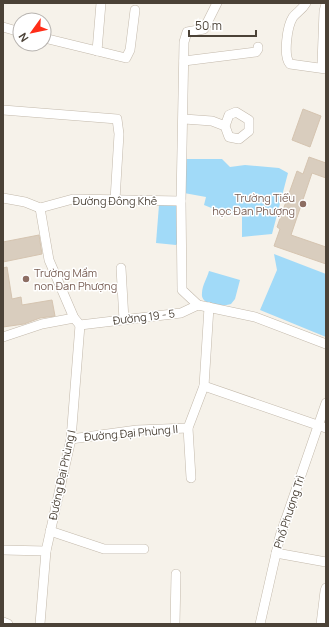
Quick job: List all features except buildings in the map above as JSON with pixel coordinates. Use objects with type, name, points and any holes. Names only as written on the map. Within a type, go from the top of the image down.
[{"type":"street","points":[[97,51],[101,3]]},
{"type":"street","points":[[218,3],[204,29],[187,32],[184,42],[184,120],[181,201],[182,290],[198,305],[255,317],[326,344]]},
{"type":"street","points":[[306,3],[299,13],[293,17],[288,30],[286,51],[287,61],[290,64],[324,67],[324,11],[326,4]]},
{"type":"street","points":[[52,40],[126,58],[130,50],[135,10]]},
{"type":"street","points":[[184,62],[256,52],[258,47]]},
{"type":"street","points":[[3,110],[117,119],[119,134],[115,200]]},
{"type":"street","points":[[184,120],[212,121],[225,126]]},
{"type":"street","points":[[3,198],[25,202],[40,208],[49,260],[77,322]]},
{"type":"street","name":"Đường Đông Khê","points":[[40,208],[73,199],[181,201]]},
{"type":"street","points":[[121,268],[124,320]]},
{"type":"street","name":"Đường 19 - 5","points":[[3,337],[42,324],[124,320],[181,313],[198,305]]},
{"type":"street","name":"Đường Đại Phùng II","points":[[71,439],[137,430],[188,428],[204,386],[209,307]]},
{"type":"street","name":"Đường Đại Phùng I","points":[[40,624],[46,551],[71,439],[77,322]]},
{"type":"street","points":[[204,386],[322,426]]},
{"type":"street","name":"Phố Phượng Trì","points":[[260,624],[280,536],[322,426],[326,403]]},
{"type":"street","points":[[188,428],[192,478]]},
{"type":"street","points":[[50,531],[104,548],[144,549]]},
{"type":"street","points":[[3,550],[46,551]]},
{"type":"street","points":[[276,553],[326,562]]},
{"type":"street","points":[[175,624],[176,574]]},
{"type":"street","points":[[321,624],[324,615],[326,588]]},
{"type":"street","points":[[3,622],[8,624]]},
{"type":"water","points":[[183,159],[222,159],[230,167],[245,165],[279,168],[288,173],[272,234],[242,237],[242,215],[219,211],[204,205],[206,197],[184,193]]},
{"type":"water","points":[[159,205],[177,206],[178,242],[176,245],[156,243]]},
{"type":"water","points":[[274,254],[326,274],[326,337],[260,310],[277,270]]},
{"type":"water","points":[[209,271],[240,280],[235,299],[231,304],[218,305],[208,303],[202,297],[203,288]]},
{"type":"place","name":"Trường Tiểu học Đan Phượng","points":[[303,204]]},
{"type":"place","name":"Trường Mầm non Đan Phượng","points":[[26,279]]}]
